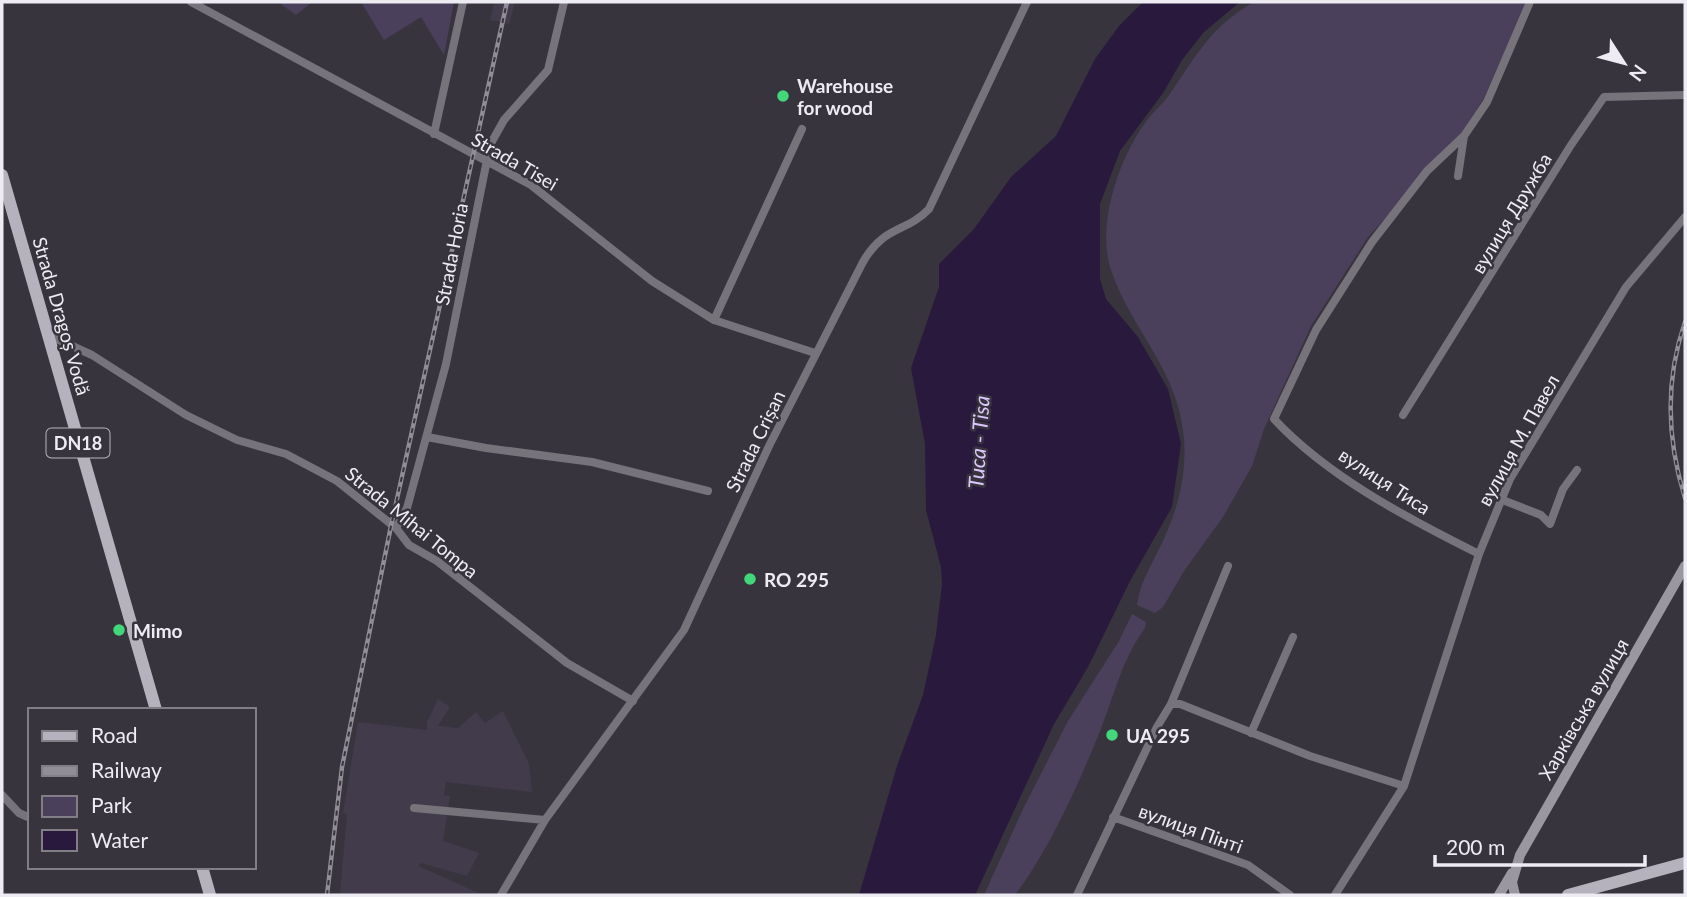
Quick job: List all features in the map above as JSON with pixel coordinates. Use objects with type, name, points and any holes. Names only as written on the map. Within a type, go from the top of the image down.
[{"type":"main road","name":"Strada Dragoș Vodă","points":[[2,175],[155,708]]},
{"type":"main road","points":[[1568,895],[1685,863]]},
{"type":"main road","points":[[203,869],[210,895]]},
{"type":"street","name":"Strada Tisei","points":[[191,2],[551,199],[652,281],[714,320],[816,353]]},
{"type":"street","points":[[434,134],[463,2]]},
{"type":"street","name":"Strada Horia","points":[[396,528],[407,508],[446,364],[490,145],[504,120],[548,70],[564,2]]},
{"type":"street","name":"Strada Crișan","points":[[501,895],[545,820],[684,630],[816,353],[871,248],[881,237],[929,209],[1027,2]]},
{"type":"street","points":[[1458,176],[1464,136],[1487,102],[1530,2]]},
{"type":"street","name":"вулиця Дружба","points":[[1403,415],[1571,145],[1604,97],[1685,95]]},
{"type":"street","points":[[714,320],[802,129]]},
{"type":"street","name":"вулиця Тиса","points":[[1464,136],[1427,171],[1358,264],[1316,330],[1274,419],[1388,506],[1479,554]]},
{"type":"street","name":"вулиця М. Павел","points":[[1335,895],[1404,786],[1479,554],[1500,499],[1619,296],[1685,217]]},
{"type":"street","name":"Strada Mihai Tompa","points":[[47,334],[92,355],[186,415],[237,440],[286,454],[319,471],[396,528],[409,545],[437,561],[567,663],[633,701]]},
{"type":"street","points":[[427,437],[486,449],[592,461],[708,491]]},
{"type":"street","points":[[1500,499],[1541,515],[1550,524],[1563,489],[1577,470]]},
{"type":"street","points":[[1077,895],[1171,704],[1227,566]]},
{"type":"street","name":"Харківська вулиця","points":[[1499,895],[1685,566]]},
{"type":"street","points":[[1251,733],[1293,637]]},
{"type":"street","points":[[1171,704],[1180,704],[1310,756],[1404,786]]},
{"type":"street","points":[[2,795],[19,813],[28,817]]},
{"type":"street","points":[[414,808],[545,820]]},
{"type":"street","name":"вулиця Пінті","points":[[1114,817],[1248,865],[1290,895]]},
{"type":"street","points":[[1514,870],[1512,882],[1515,895]]},
{"type":"shaded area","points":[[494,2],[515,2],[509,24],[490,20]]},
{"type":"shaded area","points":[[438,699],[450,707],[438,726],[458,728],[476,712],[485,723],[503,711],[529,764],[532,792],[446,782],[444,795],[450,796],[443,841],[479,853],[467,876],[421,863],[418,866],[483,895],[340,895],[347,814],[343,813],[358,722],[427,730],[427,722]]},
{"type":"green space","points":[[278,2],[312,2],[296,15]]},
{"type":"green space","points":[[361,2],[454,2],[444,55],[421,17],[384,40]]},
{"type":"green space","points":[[1254,2],[1526,2],[1484,98],[1457,140],[1368,237],[1311,326],[1264,429],[1252,466],[1223,517],[1184,571],[1163,607],[1155,613],[1137,605],[1138,597],[1179,497],[1184,468],[1184,439],[1180,414],[1164,371],[1130,312],[1111,270],[1106,233],[1108,213],[1119,173],[1145,123],[1215,32]]},
{"type":"green space","points":[[1132,614],[1146,622],[1145,628],[1125,663],[1102,726],[1052,836],[1015,895],[984,895],[1024,807],[1068,721],[1119,641]]},
{"type":"water","name":"Тиса - Tisa","points":[[1143,2],[1240,2],[1204,32],[1182,60],[1163,93],[1120,151],[1100,204],[1100,279],[1106,299],[1138,337],[1168,389],[1181,444],[1172,507],[1130,581],[1088,667],[1054,724],[975,895],[859,895],[897,766],[923,695],[936,635],[942,584],[941,567],[926,510],[925,444],[911,368],[939,287],[939,264],[974,229],[1011,177],[1056,136],[1095,59],[1119,26]]},
{"type":"railway","points":[[327,895],[342,767],[391,526],[507,2]]},
{"type":"railway","points":[[1685,322],[1671,388],[1672,432],[1685,498]]},
{"type":"place","name":"Warehouse for wood","points":[[783,96]]},
{"type":"place","name":"RO 295","points":[[750,579]]},
{"type":"place","name":"Mimo","points":[[119,630]]},
{"type":"place","name":"UA 295","points":[[1112,735]]}]
